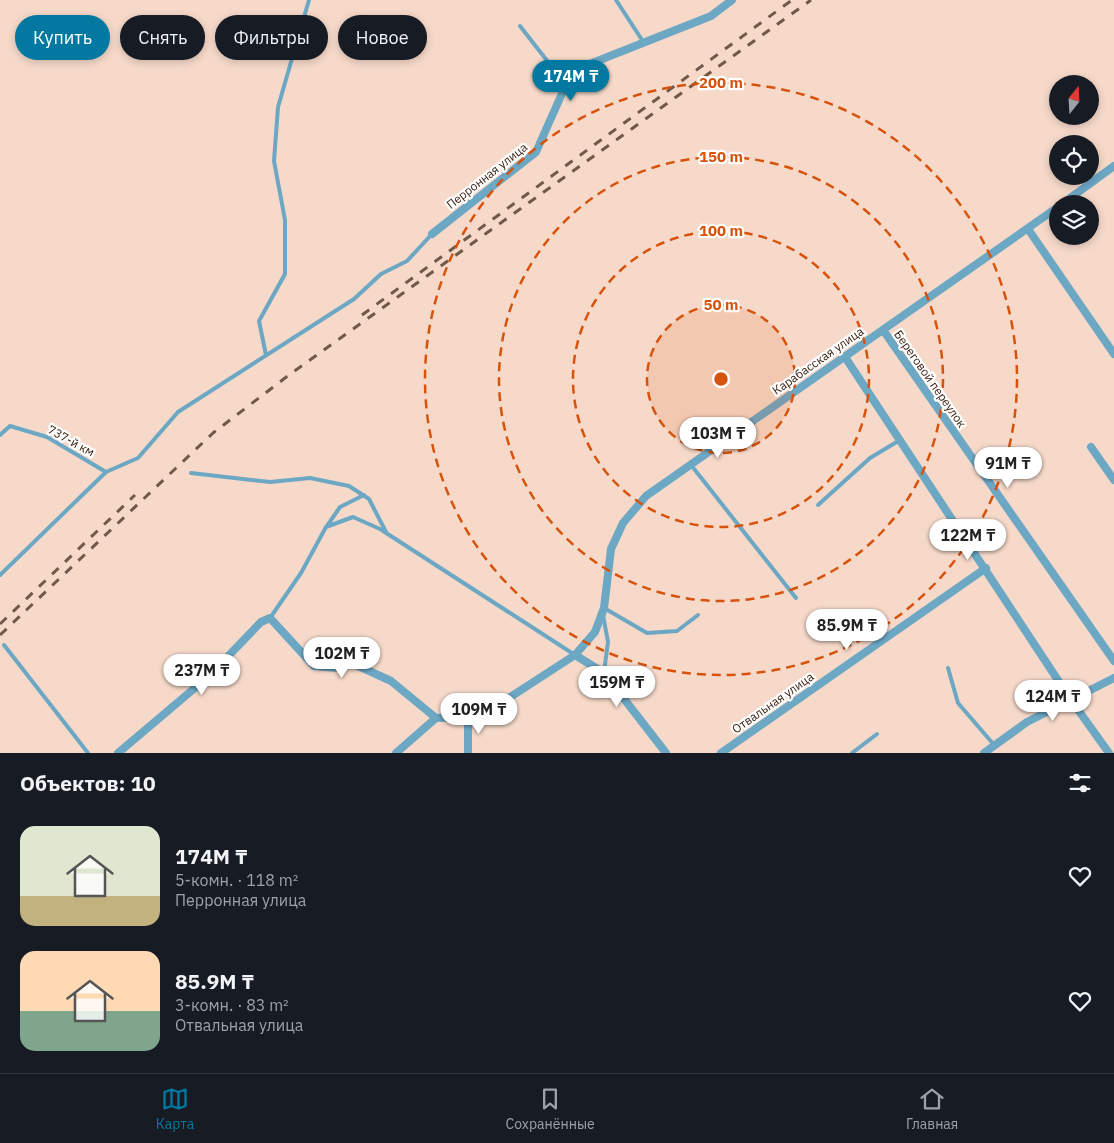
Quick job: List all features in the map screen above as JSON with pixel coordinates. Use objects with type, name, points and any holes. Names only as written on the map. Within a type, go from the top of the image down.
[{"type":"street","name":"Перронная улица","points":[[432,234],[536,152],[572,71],[712,16],[732,0]]},
{"type":"street","points":[[1074,195],[1114,166]]},
{"type":"street","name":"Карабасская улица","points":[[436,718],[468,717],[492,709],[575,655],[595,632],[603,610],[611,550],[623,523],[646,496],[1049,214]]},
{"type":"street","points":[[1028,229],[1114,354]]},
{"type":"street","name":"Береговой переулок","points":[[883,330],[1114,661]]},
{"type":"street","points":[[845,357],[986,568],[1070,700],[1109,753]]},
{"type":"street","points":[[1090,447],[1114,480]]},
{"type":"street","name":"Отвальная улица","points":[[721,753],[986,568]]},
{"type":"street","points":[[118,753],[209,676],[261,622],[270,618],[314,666],[338,668],[352,663],[391,681],[436,718],[396,753]]},
{"type":"street","points":[[575,655],[604,673],[666,753]]},
{"type":"street","points":[[984,753],[1027,722],[1114,678]]},
{"type":"street","points":[[468,717],[468,753]]},
{"type":"lane","points":[[266,355],[259,321],[285,274],[285,220],[274,161],[278,107],[309,0]]},
{"type":"lane","points":[[616,0],[644,43]]},
{"type":"lane","points":[[520,26],[566,85]]},
{"type":"lane","points":[[0,575],[106,472],[138,458],[178,412],[354,299],[382,274],[407,261],[432,234]]},
{"type":"lane","name":"737-й км","points":[[0,435],[10,426],[47,437],[106,472]]},
{"type":"lane","points":[[818,505],[870,458],[900,440]]},
{"type":"lane","points":[[691,464],[796,598]]},
{"type":"lane","points":[[191,473],[270,482],[310,478],[349,486],[369,499],[386,532]]},
{"type":"lane","points":[[270,618],[301,572],[326,527],[340,507],[364,495]]},
{"type":"lane","points":[[326,527],[353,517],[386,532],[575,655]]},
{"type":"lane","points":[[603,610],[647,633],[678,631],[698,614]]},
{"type":"lane","points":[[603,610],[608,642],[604,673]]},
{"type":"lane","points":[[4,645],[88,753]]},
{"type":"lane","points":[[948,668],[958,703],[994,746]]},
{"type":"lane","points":[[852,753],[877,734]]},
{"type":"railway","points":[[362,315],[792,0]]},
{"type":"railway","points":[[0,635],[213,433],[289,375],[811,0]]},
{"type":"railway","points":[[0,624],[135,495]]}]
